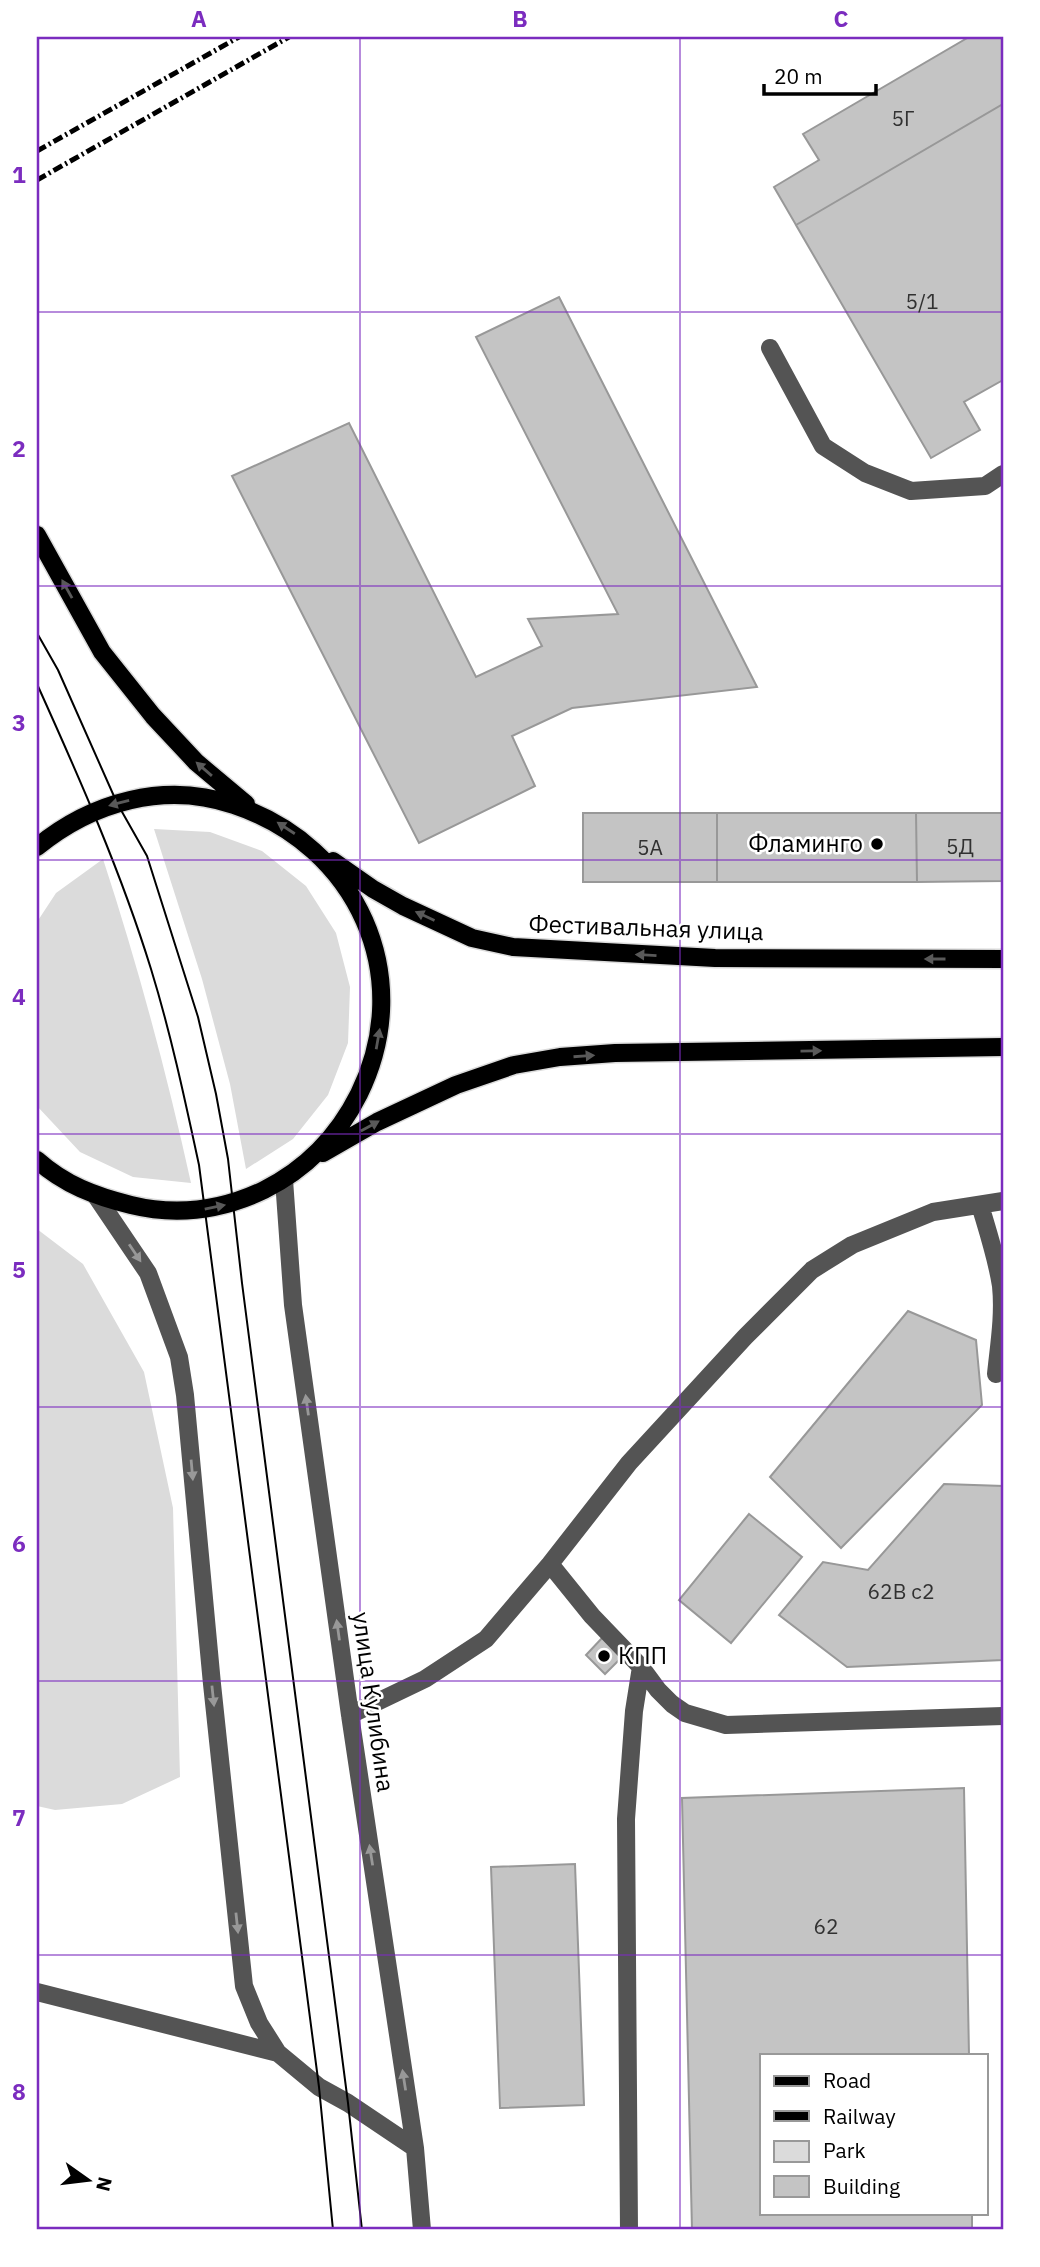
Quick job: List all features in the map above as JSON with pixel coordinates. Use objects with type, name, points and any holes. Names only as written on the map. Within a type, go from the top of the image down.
[{"type":"main road","points":[[37,535],[102,652],[144,705],[196,762],[257,813]]},
{"type":"main road","points":[[37,847],[84,815],[117,803],[166,795],[204,797],[257,813],[276,822],[313,848],[343,883],[362,914],[376,956],[382,999],[380,1026],[370,1071],[347,1119],[310,1160]]},
{"type":"main road","name":"Фестивальная улица","points":[[313,848],[403,906],[472,938],[513,947],[715,958],[1003,959]]},
{"type":"main road","points":[[37,1160],[66,1181],[96,1196],[152,1210],[189,1211],[233,1203],[249,1197],[284,1180],[310,1160],[377,1122],[456,1084],[513,1065],[560,1057],[615,1054],[1003,1047]]},
{"type":"street","points":[[770,348],[823,446],[865,473],[911,491],[985,485],[1003,474]]},
{"type":"street","name":"улица Кулибина","points":[[284,1180],[293,1305],[350,1715],[415,2148],[422,2230]]},
{"type":"street","points":[[96,1196],[148,1273],[179,1357],[244,1986],[259,2023],[278,2053],[319,2087],[415,2148]]},
{"type":"street","points":[[350,1715],[425,1679],[486,1639],[550,1564],[629,1464],[745,1337],[811,1270],[852,1245],[933,1212],[1003,1200]]},
{"type":"street","points":[[980,1205],[1001,1286],[1002,1317],[996,1374]]},
{"type":"street","points":[[550,1564],[658,1690],[685,1713],[726,1725],[1003,1716]]},
{"type":"street","points":[[629,2230],[626,1818],[631,1736],[641,1667]]},
{"type":"street","points":[[37,1992],[278,2053]]},
{"type":"green space","points":[[154,829],[210,832],[262,851],[306,886],[336,933],[350,987],[348,1043],[328,1095],[293,1139],[246,1169],[230,1084],[202,979]]},
{"type":"green space","points":[[103,859],[151,1020],[191,1183],[133,1177],[80,1152],[37,1106],[37,922],[56,893]]},
{"type":"green space","points":[[37,1229],[83,1264],[144,1372],[173,1508],[180,1777],[122,1804],[55,1810],[37,1806]]},
{"type":"building","points":[[969,37],[1003,37],[1003,104],[796,225],[774,187],[819,160],[803,134]]},
{"type":"building","points":[[1003,104],[1003,380],[964,402],[980,430],[931,458],[796,225]]},
{"type":"building","points":[[559,297],[757,687],[572,708],[512,736],[535,786],[419,843],[232,476],[349,423],[476,677],[542,646],[528,619],[618,614],[476,337]]},
{"type":"building","points":[[583,813],[717,813],[717,882],[583,882]]},
{"type":"building","points":[[717,813],[916,813],[917,882],[717,882]]},
{"type":"building","points":[[916,813],[1003,813],[1003,881],[917,882]]},
{"type":"building","points":[[908,1311],[976,1340],[982,1405],[841,1548],[770,1477]]},
{"type":"building","points":[[944,1484],[1003,1486],[1003,1660],[847,1667],[779,1615],[823,1562],[868,1570]]},
{"type":"building","points":[[749,1514],[802,1557],[731,1643],[679,1600]]},
{"type":"building","name":"КПП","points":[[603,1637],[623,1656],[605,1674],[586,1655]]},
{"type":"building","points":[[964,1788],[969,2054],[760,2054],[760,2214],[972,2214],[972,2230],[692,2230],[682,1798]]},
{"type":"building","points":[[575,1864],[584,2105],[500,2108],[491,1867]]},
{"type":"tram line","points":[[37,633],[58,670],[117,803],[147,856],[198,1017],[216,1094],[228,1159],[362,2230]]},
{"type":"tram line","points":[[37,684],[98,825],[139,933],[171,1042],[199,1165],[319,2087],[333,2230]]},
{"type":"railway","points":[[37,151],[239,37]]},
{"type":"railway","points":[[37,180],[289,37]]},
{"type":"place","name":"Фламинго","points":[[877,844]]},
{"type":"place","name":"КПП","points":[[604,1656]]}]
